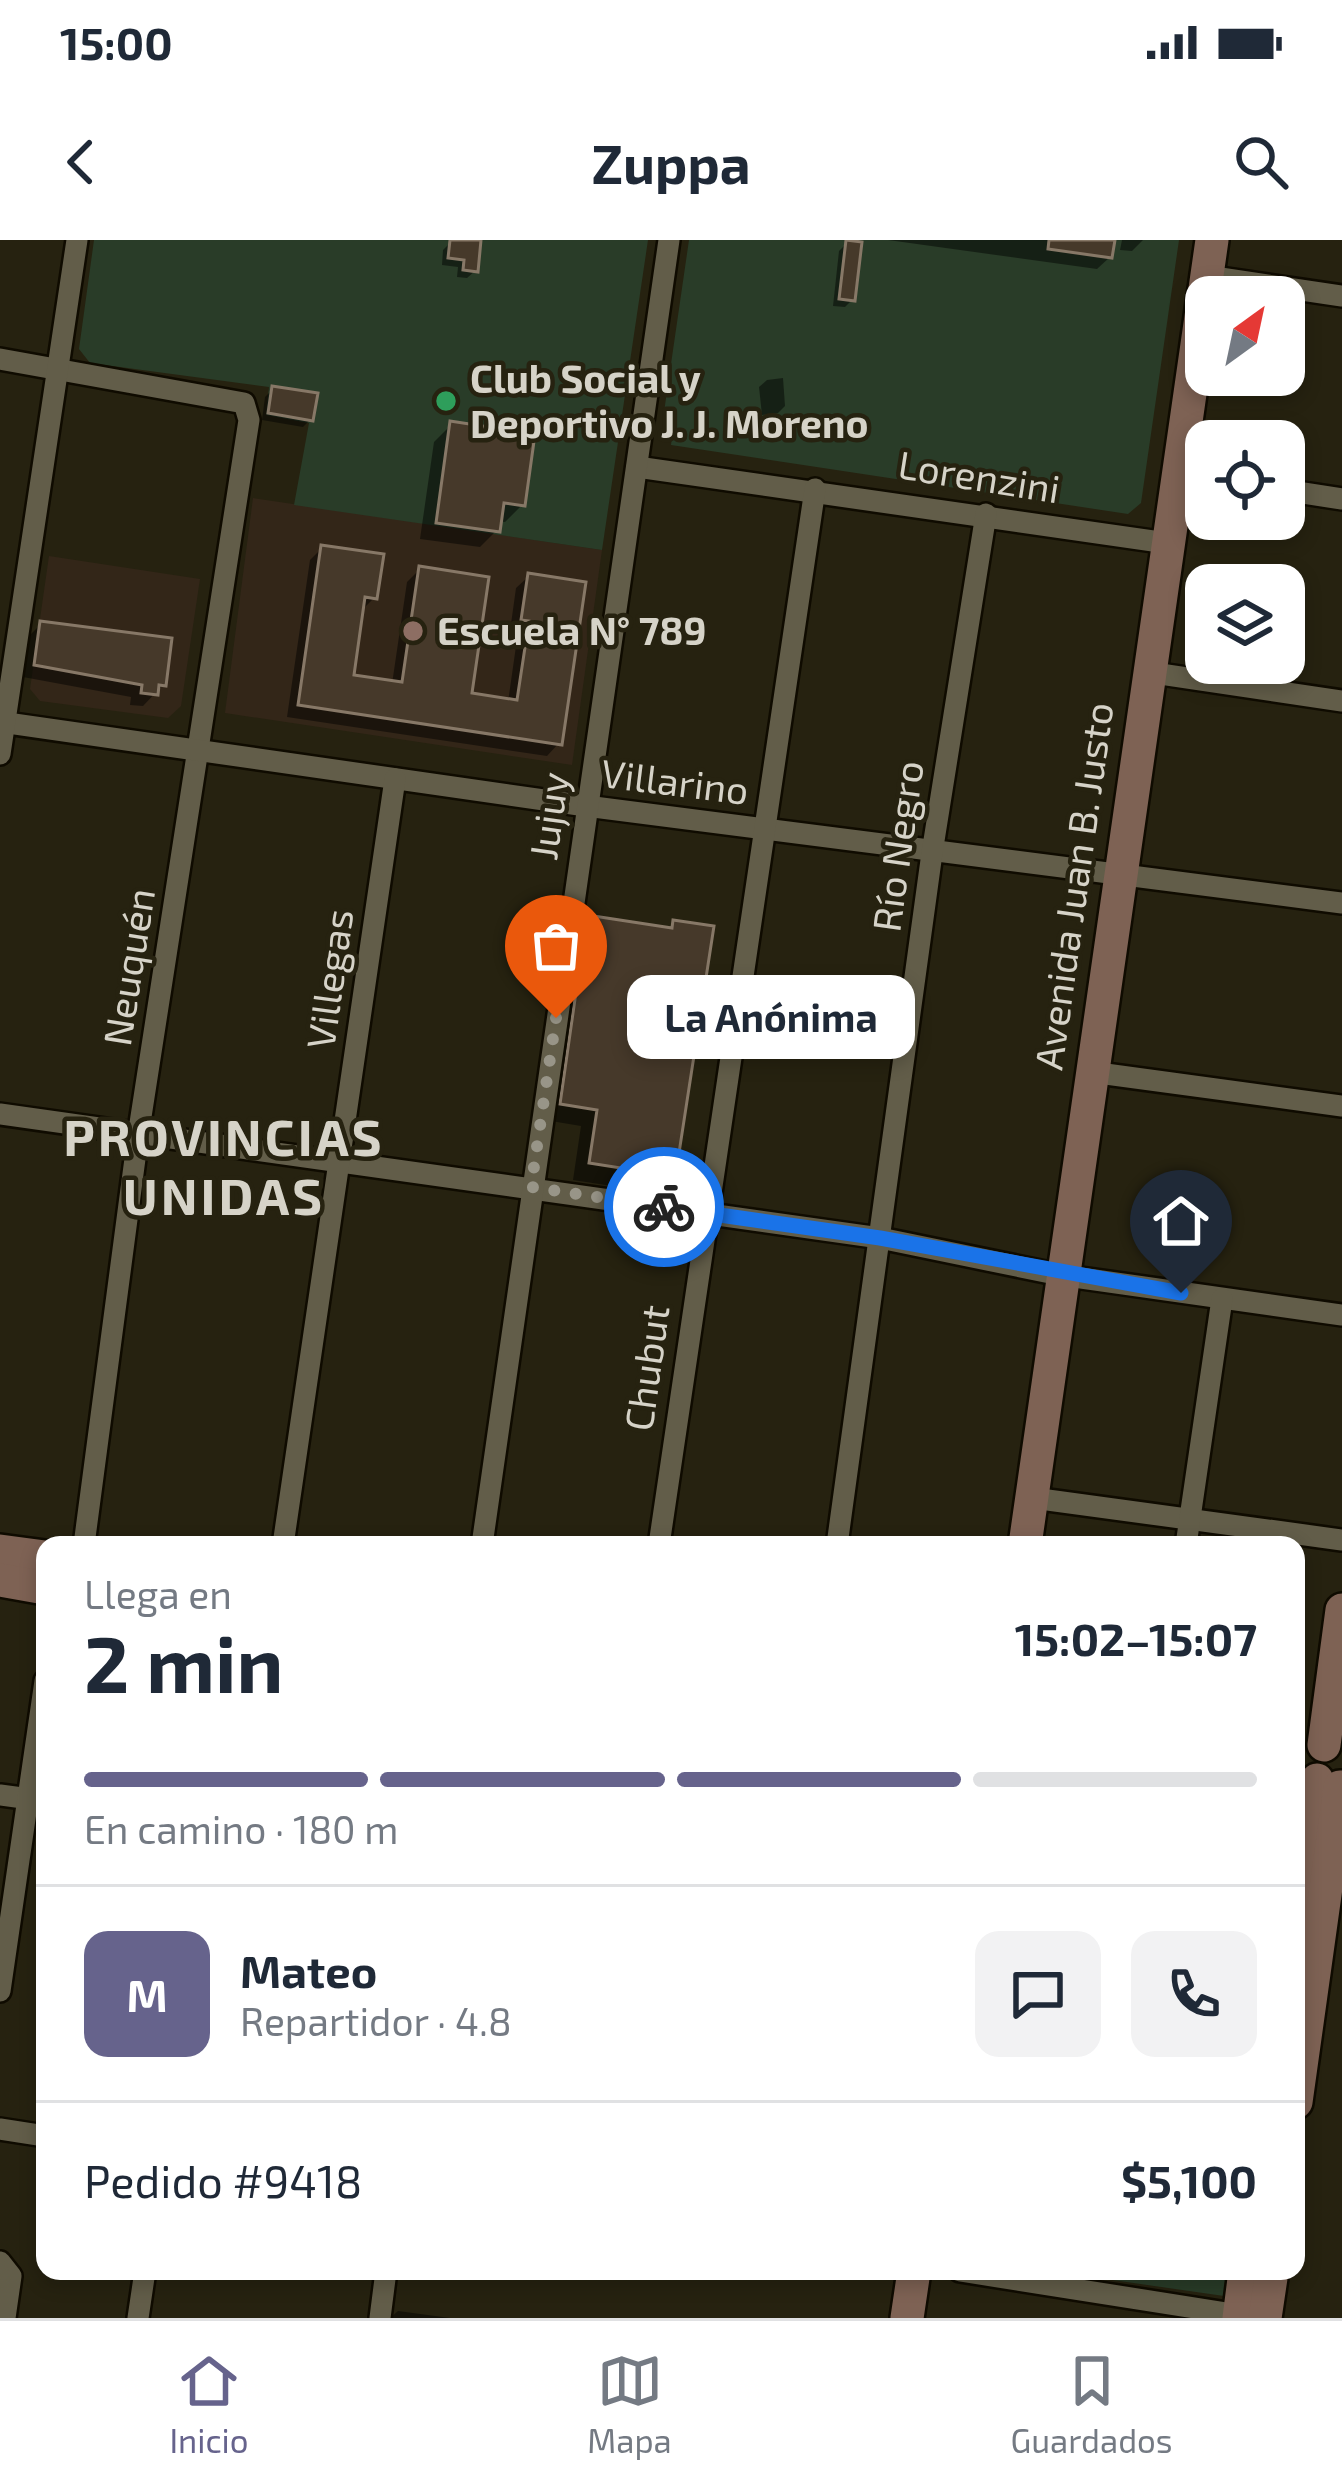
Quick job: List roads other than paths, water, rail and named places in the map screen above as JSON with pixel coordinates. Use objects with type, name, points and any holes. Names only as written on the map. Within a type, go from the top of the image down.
[{"type":"main road","name":"Avenida Juan B. Justo","points":[[1207,276],[1212,240]]},
{"type":"main road","name":"Avenida Juan B. Justo","points":[[1027,1536],[1147,673],[1167,543],[1185,495]]},
{"type":"main road","points":[[0,1551],[36,1556]]},
{"type":"main road","points":[[0,1580],[36,1586]]},
{"type":"main road","points":[[1305,1992],[1342,1610]]},
{"type":"main road","points":[[1305,1870],[1324,1766]]},
{"type":"main road","points":[[907,2318],[913,2280]]},
{"type":"main road","points":[[1246,2280],[1250,2317]]},
{"type":"main road","points":[[1250,2317],[1268,2280]]},
{"type":"street","points":[[0,754],[77,240]]},
{"type":"street","name":"Jujuy","points":[[483,1536],[669,240]]},
{"type":"street","points":[[1305,291],[1342,296]]},
{"type":"street","points":[[0,359],[57,372]]},
{"type":"street","name":"Neuquén","points":[[57,372],[244,403],[249,420],[138,1136],[85,1536]]},
{"type":"street","name":"Lorenzini","points":[[637,467],[1167,543]]},
{"type":"street","name":"Chubut","points":[[660,1536],[704,1213],[815,489]]},
{"type":"street","points":[[1305,493],[1342,499]]},
{"type":"street","name":"Río Negro","points":[[838,1536],[932,853],[986,514]]},
{"type":"street","points":[[1147,673],[1342,701]]},
{"type":"street","name":"Villarino","points":[[3,723],[932,853],[1076,872],[1118,871],[1342,904]]},
{"type":"street","name":"Villegas","points":[[284,1536],[395,779]]},
{"type":"street","points":[[1091,1072],[1342,1106]]},
{"type":"street","points":[[0,1114],[880,1238],[1060,1274],[1342,1315]]},
{"type":"street","points":[[1187,1536],[1222,1299]]},
{"type":"street","points":[[1033,1498],[1342,1540]]},
{"type":"street","points":[[0,1795],[36,1800],[0,1991]]},
{"type":"street","points":[[0,2129],[36,2135]]},
{"type":"street","points":[[0,2262],[11,2276],[5,2318]]},
{"type":"street","points":[[138,2318],[144,2280]]},
{"type":"street","points":[[380,2318],[385,2280]]},
{"type":"street","points":[[1017,2280],[1250,2317]]},
{"type":"place","name":"Club Social y Deportivo J. J. Moreno","points":[[446,401]]},
{"type":"place","name":"Escuela N° 789","points":[[413,631]]},
{"type":"place","name":"La Anónima","points":[[556,1018]]},
{"type":"district","name":"PROVINCIAS UNIDAS","points":[[224,1167]]}]
